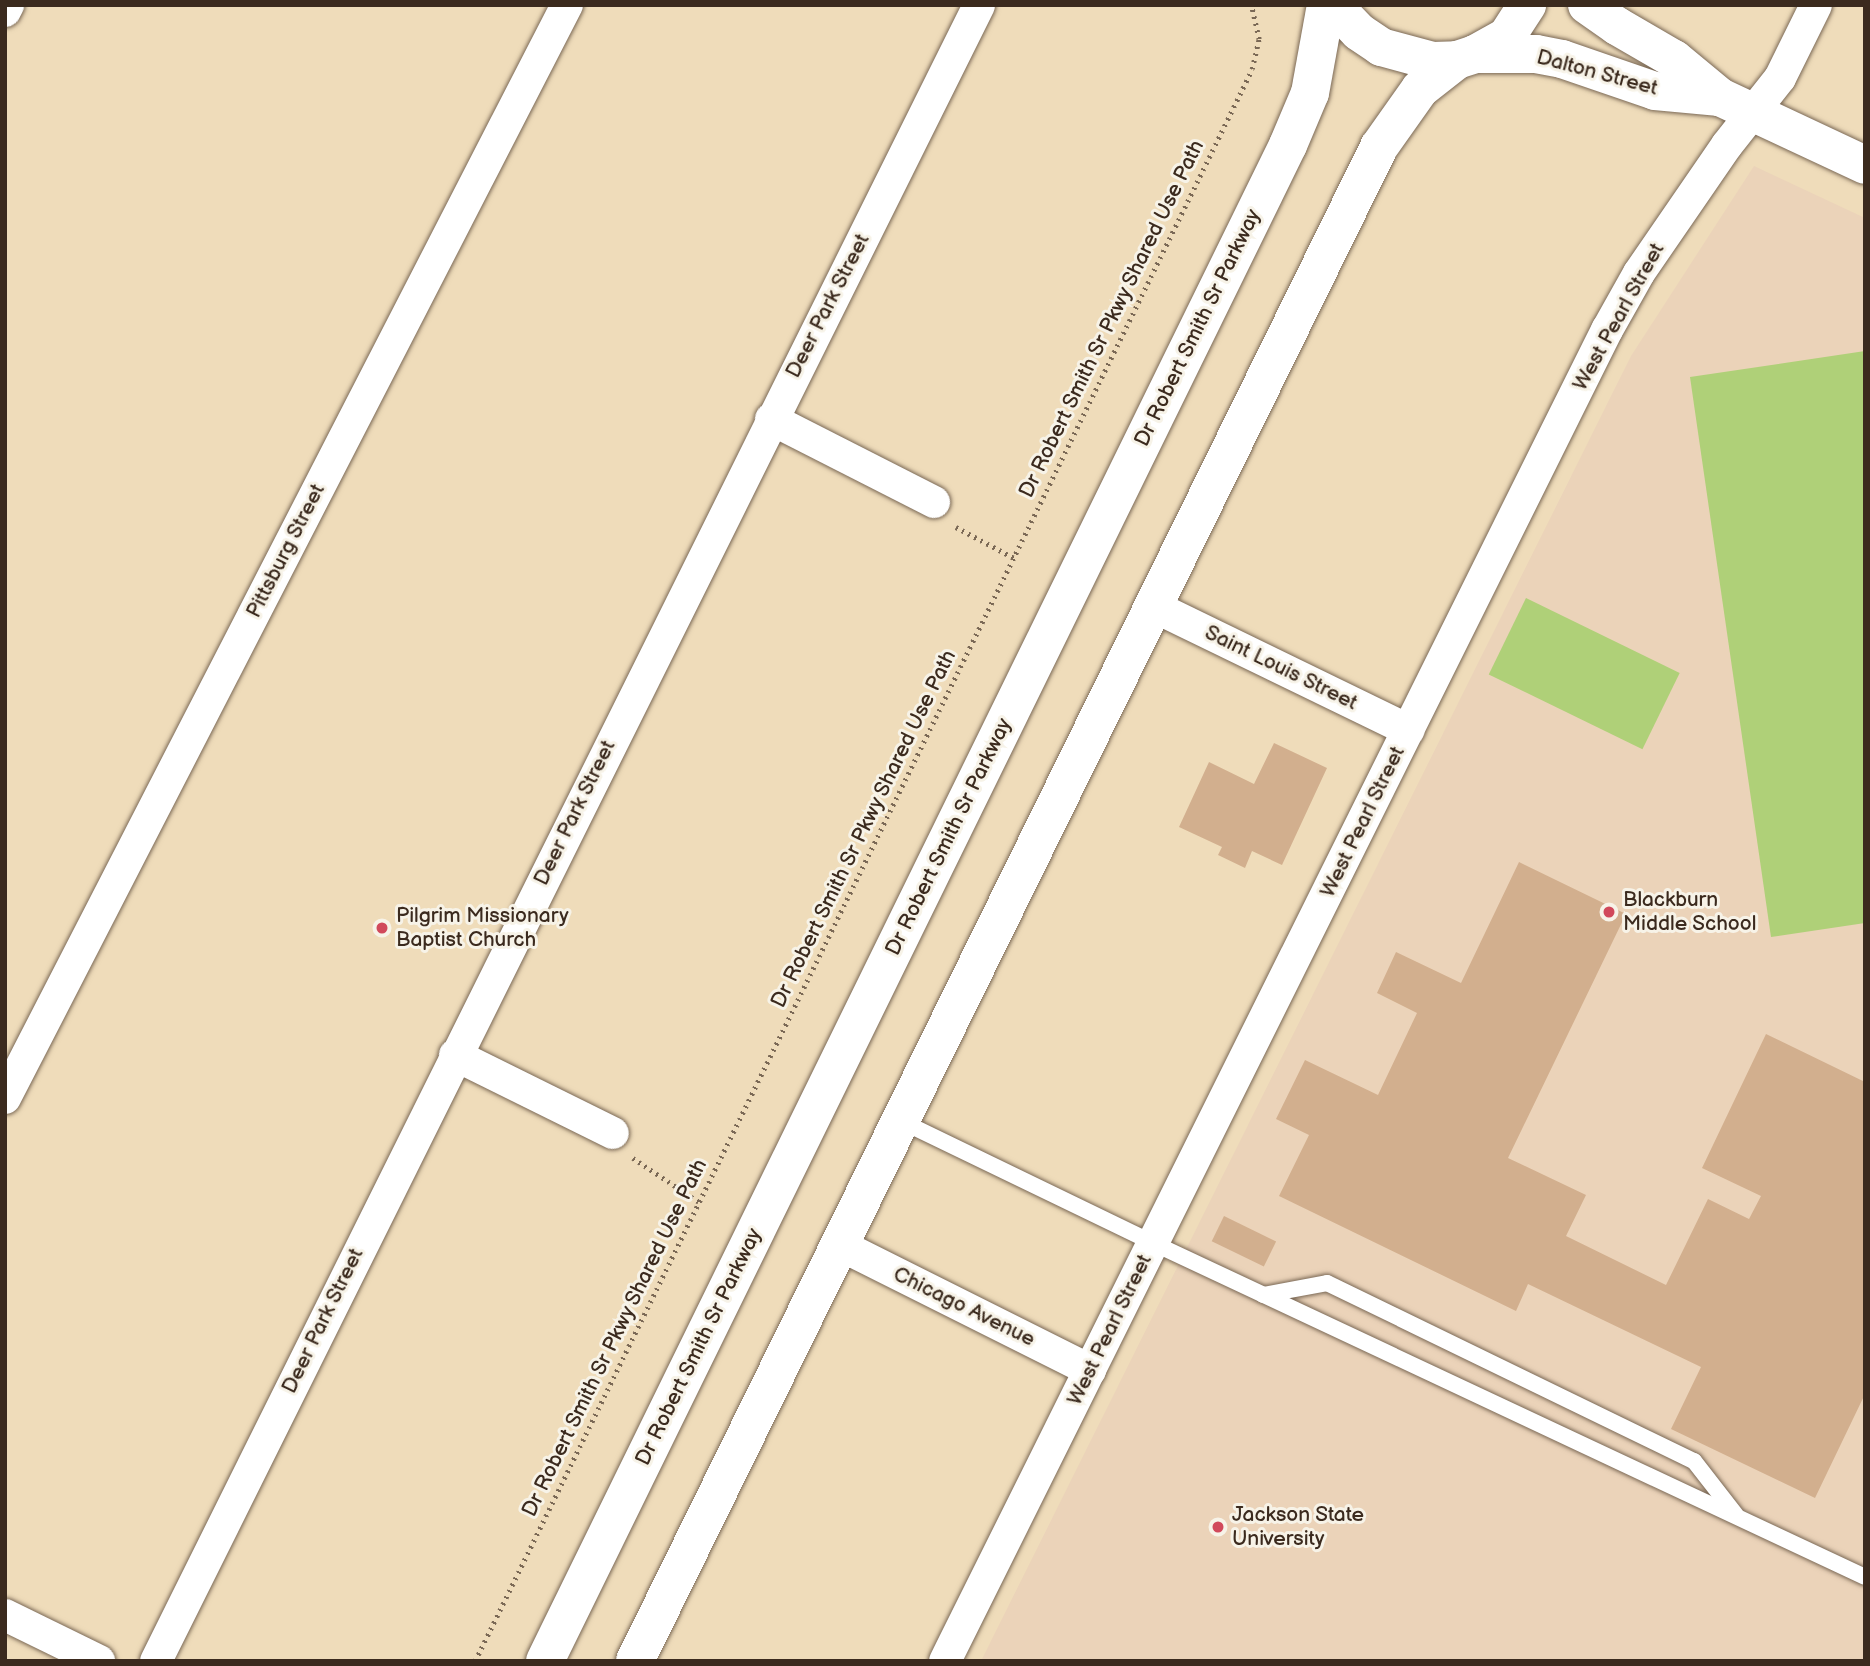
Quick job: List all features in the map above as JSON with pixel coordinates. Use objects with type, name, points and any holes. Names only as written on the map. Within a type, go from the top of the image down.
[{"type":"street","points":[[5,10],[8,5]]},
{"type":"street","name":"Pittsburg Street","points":[[5,1098],[567,5]]},
{"type":"street","name":"Deer Park Street","points":[[156,1661],[979,5]]},
{"type":"street","name":"Dr Robert Smith Sr Parkway","points":[[545,1661],[1288,145],[1310,93],[1326,5]]},
{"type":"street","name":"Dalton Street","points":[[1333,5],[1359,32],[1381,47],[1433,61],[1536,54],[1562,59],[1655,91],[1720,97]]},
{"type":"street","points":[[635,1661],[1379,147],[1420,89],[1466,57],[1507,36],[1527,5]]},
{"type":"street","name":"Dalton Street","points":[[1587,5],[1674,59],[1720,97],[1865,165]]},
{"type":"street","name":"West Pearl Street","points":[[945,1661],[1601,342],[1639,273],[1727,145],[1780,78],[1816,5]]},
{"type":"street","points":[[771,419],[934,502]]},
{"type":"street","name":"Saint Louis Street","points":[[1153,606],[1409,730]]},
{"type":"street","points":[[455,1055],[613,1133]]},
{"type":"street","name":"Chicago Avenue","points":[[838,1244],[1090,1370]]},
{"type":"street","points":[[5,1615],[99,1661]]},
{"type":"lane","points":[[901,1121],[1153,1243],[1865,1577]]},
{"type":"lane","points":[[1263,1295],[1327,1283],[1694,1461],[1737,1517]]},
{"type":"path","name":"Dr Robert Smith Sr Pkwy Shared Use Path","points":[[475,1661],[1252,69],[1259,39],[1251,5]]},
{"type":"path","points":[[934,502],[935,516],[1014,558]]},
{"type":"path","points":[[613,1133],[615,1149],[699,1202]]},
{"type":"shaded area","name":"Blackburn Middle School","points":[[1754,166],[1865,218],[1865,1661],[981,1661],[1631,356]]},
{"type":"green space","points":[[1865,351],[1865,923],[1771,937],[1690,377]]},
{"type":"green space","points":[[1526,598],[1680,673],[1642,749],[1489,674]]},
{"type":"building","points":[[1274,743],[1327,768],[1282,865],[1252,851],[1245,868],[1218,855],[1222,847],[1179,827],[1209,762],[1254,784]]},
{"type":"building","points":[[1519,862],[1626,914],[1508,1158],[1586,1195],[1566,1236],[1666,1285],[1708,1199],[1749,1219],[1761,1196],[1702,1168],[1766,1034],[1865,1082],[1865,1394],[1815,1498],[1671,1429],[1701,1367],[1528,1284],[1516,1311],[1279,1196],[1309,1135],[1276,1119],[1305,1060],[1378,1095],[1417,1013],[1377,993],[1396,952],[1461,983]]},
{"type":"building","points":[[1224,1216],[1276,1241],[1264,1267],[1212,1241]]},
{"type":"place","name":"Blackburn Middle School","points":[[1609,912]]},
{"type":"place","name":"Pilgrim Missionary Baptist Church","points":[[382,928]]},
{"type":"place","name":"Jackson State University","points":[[1218,1527]]}]
